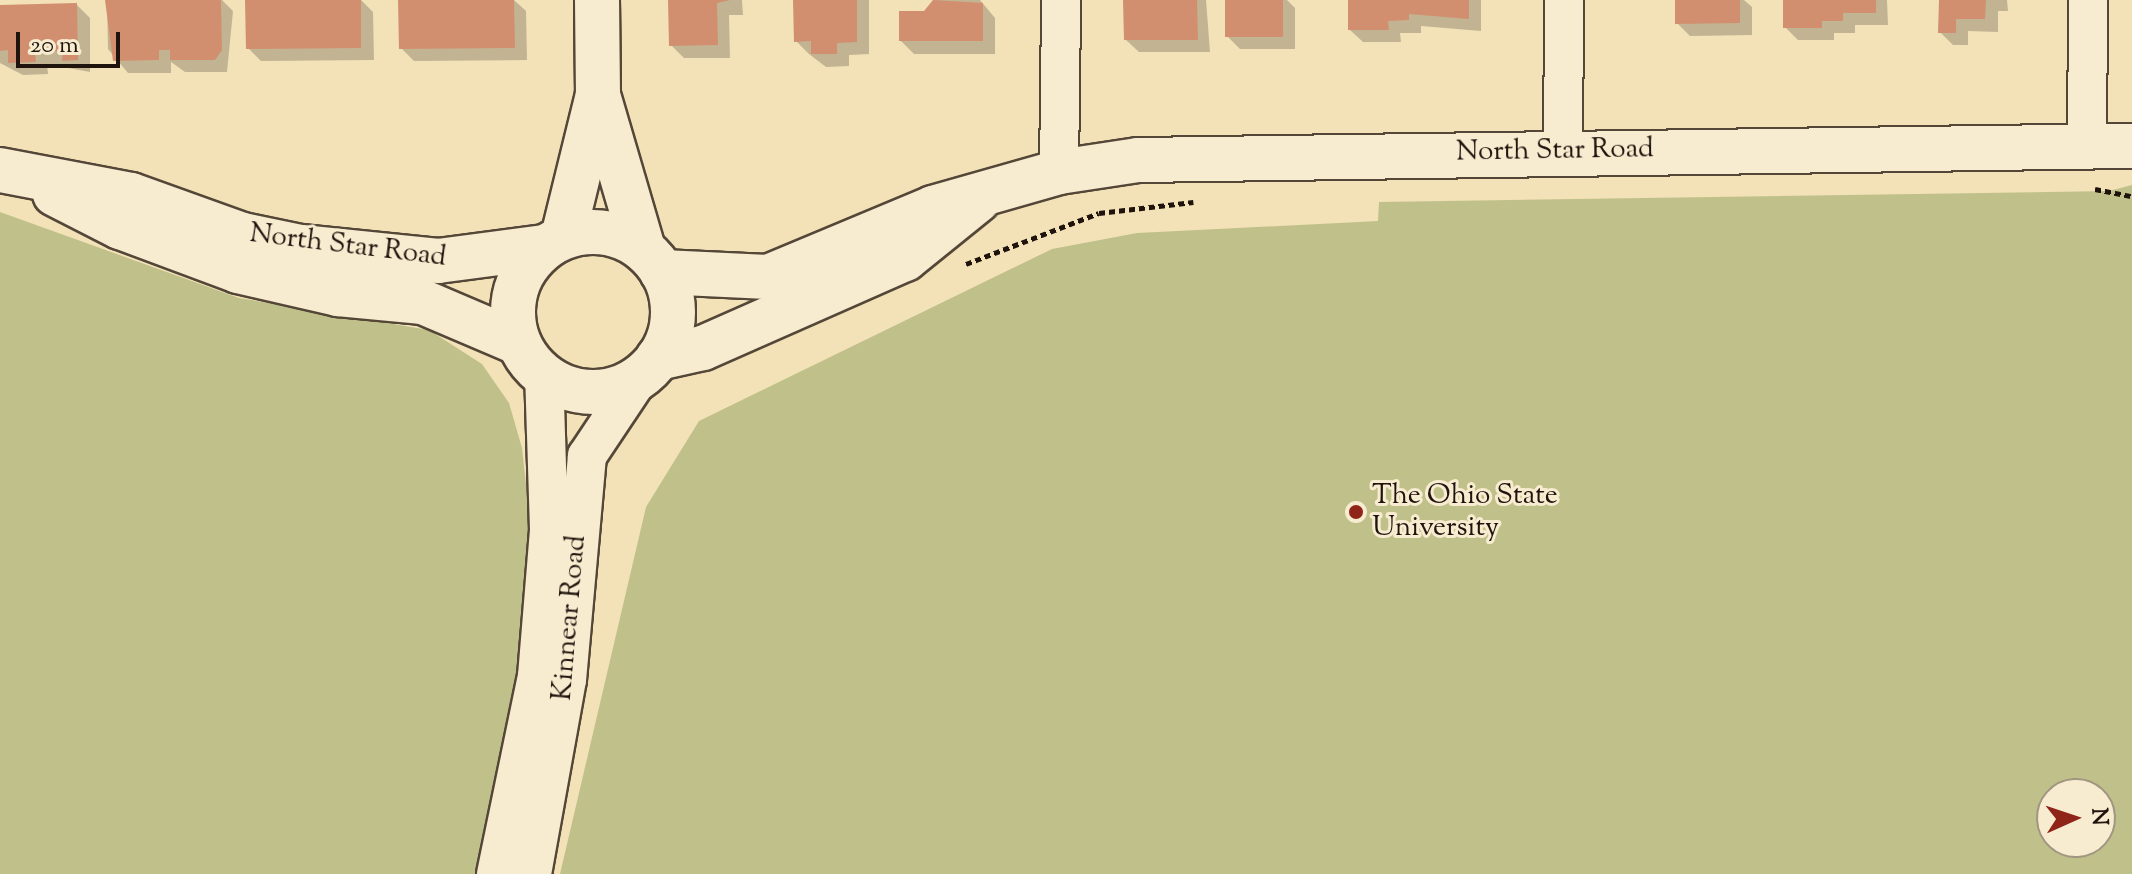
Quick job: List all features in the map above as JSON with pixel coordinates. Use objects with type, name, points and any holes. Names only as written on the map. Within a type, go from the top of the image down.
[{"type":"street","points":[[597,0],[598,95],[554,242],[515,291],[531,359],[592,392],[650,367],[672,315],[598,95]]},
{"type":"street","points":[[1059,172],[1061,0]]},
{"type":"street","points":[[1563,151],[1564,0]]},
{"type":"street","points":[[2084,167],[2088,0]]},
{"type":"street","name":"North Star Road","points":[[652,261],[768,277],[933,208],[1059,172],[1213,157],[1563,151],[2084,167],[2132,146]]},
{"type":"street","name":"North Star Road","points":[[7,171],[131,195],[243,235],[301,247],[438,261],[554,242]]},
{"type":"street","name":"North Star Road","points":[[7,171],[120,227],[238,271],[338,294],[423,302],[531,359]]},
{"type":"street","name":"North Star Road","points":[[650,367],[703,348],[905,259],[983,196]]},
{"type":"street","points":[[554,242],[605,232],[652,261]]},
{"type":"street","name":"Kinnear Road","points":[[496,874],[537,676],[549,530],[531,359]]},
{"type":"street","name":"Kinnear Road","points":[[532,874],[567,680],[587,456],[650,367]]},
{"type":"path","points":[[2084,167],[2132,196]]},
{"type":"path","points":[[956,268],[1099,213],[1202,201]]},
{"type":"green space","name":"The Ohio State University","points":[[2132,185],[2132,874],[560,874],[646,507],[699,421],[1052,249],[1137,233],[1378,221],[1379,202],[2109,191]]},
{"type":"green space","points":[[0,212],[239,298],[429,330],[482,364],[509,403],[522,448],[534,556],[518,717],[486,874],[0,874]]},
{"type":"building","points":[[105,0],[221,0],[222,50],[215,60],[170,60],[170,50],[159,50],[159,60],[113,61]]},
{"type":"building","points":[[245,0],[361,0],[361,48],[246,49]]},
{"type":"building","points":[[398,0],[514,0],[515,48],[399,49]]},
{"type":"building","points":[[668,0],[730,0],[717,3],[718,45],[669,46]]},
{"type":"building","points":[[793,0],[857,0],[857,42],[837,43],[837,54],[811,54],[811,41],[794,42]]},
{"type":"building","points":[[933,0],[983,3],[983,41],[899,41],[899,11],[924,11]]},
{"type":"building","points":[[1123,0],[1197,0],[1198,40],[1124,40]]},
{"type":"building","points":[[1225,0],[1283,0],[1283,37],[1225,37]]},
{"type":"building","points":[[1348,0],[1469,0],[1469,19],[1409,14],[1409,20],[1388,21],[1389,30],[1348,30]]},
{"type":"building","points":[[1675,0],[1740,0],[1740,23],[1675,24]]},
{"type":"building","points":[[1783,0],[1876,0],[1876,13],[1843,13],[1843,21],[1822,21],[1822,28],[1783,28]]},
{"type":"building","points":[[1939,0],[1986,0],[1985,19],[1956,19],[1956,33],[1938,33]]},
{"type":"building","points":[[77,3],[78,60],[62,61],[63,51],[35,52],[36,62],[8,63],[8,50],[0,51],[0,5]]},
{"type":"place","name":"The Ohio State University","points":[[1356,512]]}]
